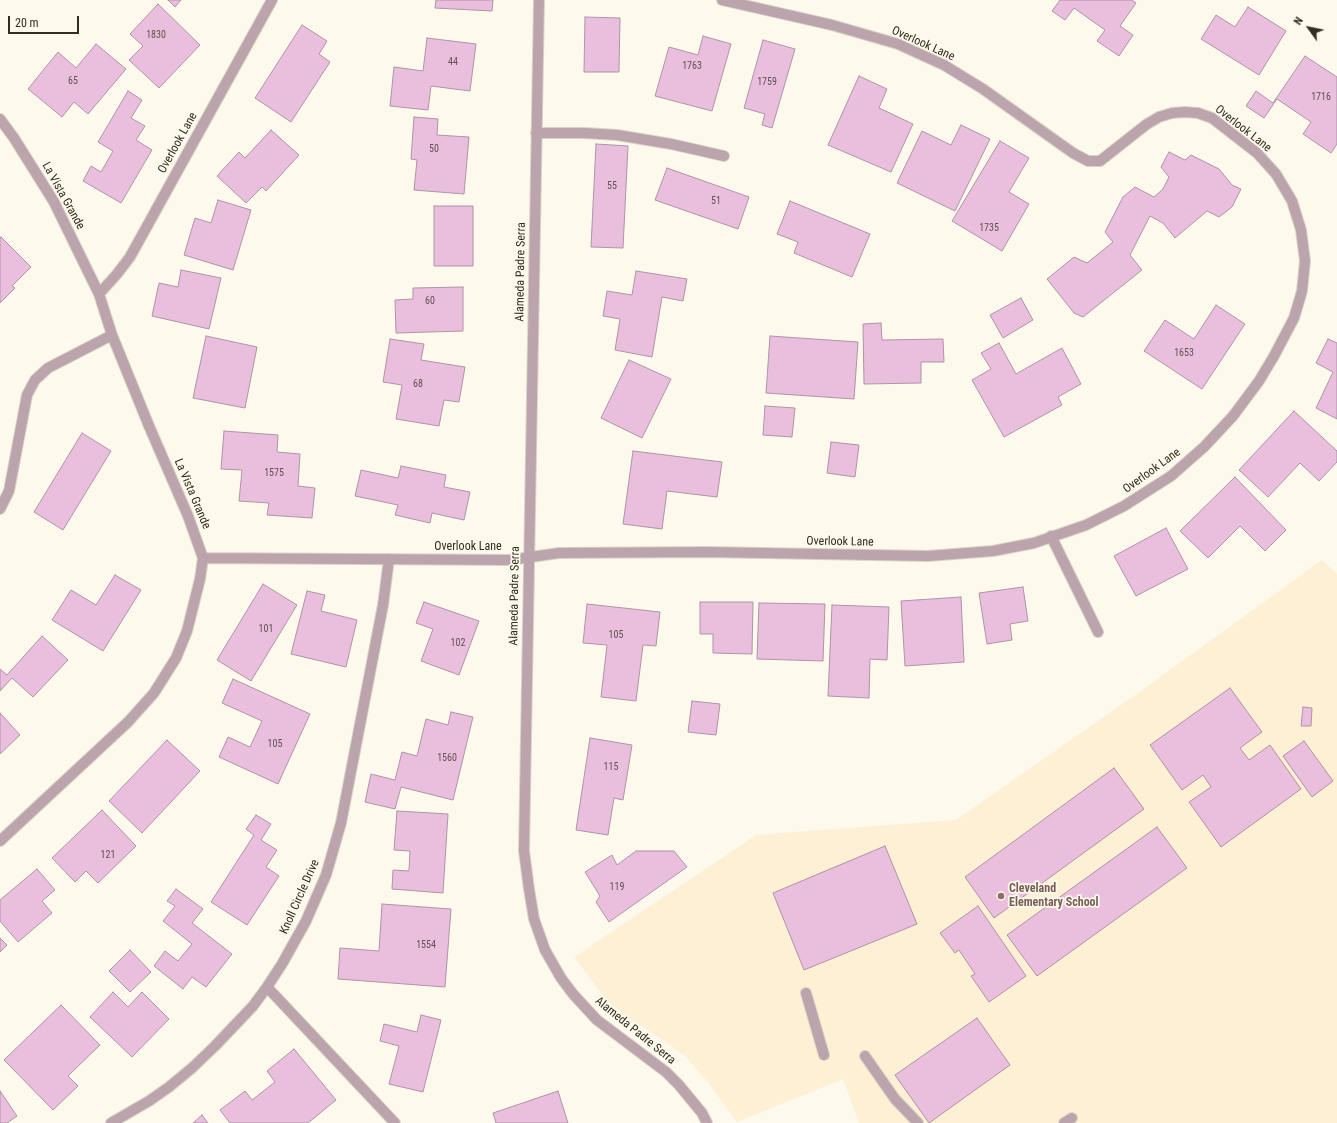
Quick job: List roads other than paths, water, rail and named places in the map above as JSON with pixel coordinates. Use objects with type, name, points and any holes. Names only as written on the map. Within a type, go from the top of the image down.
[{"type":"street","name":"Overlook Lane","points":[[99,294],[130,257],[272,0]]},
{"type":"street","name":"Alameda Padre Serra","points":[[539,0],[524,851],[529,889],[534,919],[545,950],[560,978],[597,1020],[671,1076],[702,1113],[707,1123]]},
{"type":"street","name":"Overlook Lane","points":[[203,558],[510,560],[559,553],[707,552],[928,556],[993,551],[1034,543],[1086,524],[1124,506],[1171,476],[1204,447],[1233,416],[1259,381],[1294,318],[1302,292],[1305,261],[1301,230],[1292,201],[1276,174],[1257,153],[1212,118],[1198,113],[1185,112],[1172,113],[1159,117],[1147,124],[1100,161],[1088,161],[1073,153],[983,89],[944,65],[898,44],[832,24],[722,0]]},
{"type":"street","name":"La Vista Grande","points":[[0,119],[14,138],[54,202],[99,294],[112,335],[188,516],[203,558],[200,580],[187,631],[176,658],[154,693],[142,708],[106,744],[0,841]]},
{"type":"street","points":[[536,133],[618,135],[670,144],[724,156]]},
{"type":"street","points":[[0,509],[9,491],[27,395],[35,380],[48,368],[112,335]]},
{"type":"street","points":[[1051,536],[1098,632]]},
{"type":"street","name":"Knoll Circle Drive","points":[[111,1123],[149,1101],[192,1068],[235,1026],[253,1006],[267,987],[282,964],[306,921],[326,875],[341,823],[383,605],[389,559]]},
{"type":"street","points":[[267,987],[394,1123]]},
{"type":"street","points":[[806,993],[824,1055]]},
{"type":"street","points":[[865,1056],[896,1099],[918,1123]]},
{"type":"place","name":"Cleveland Elementary School","points":[[1001,896]]}]
